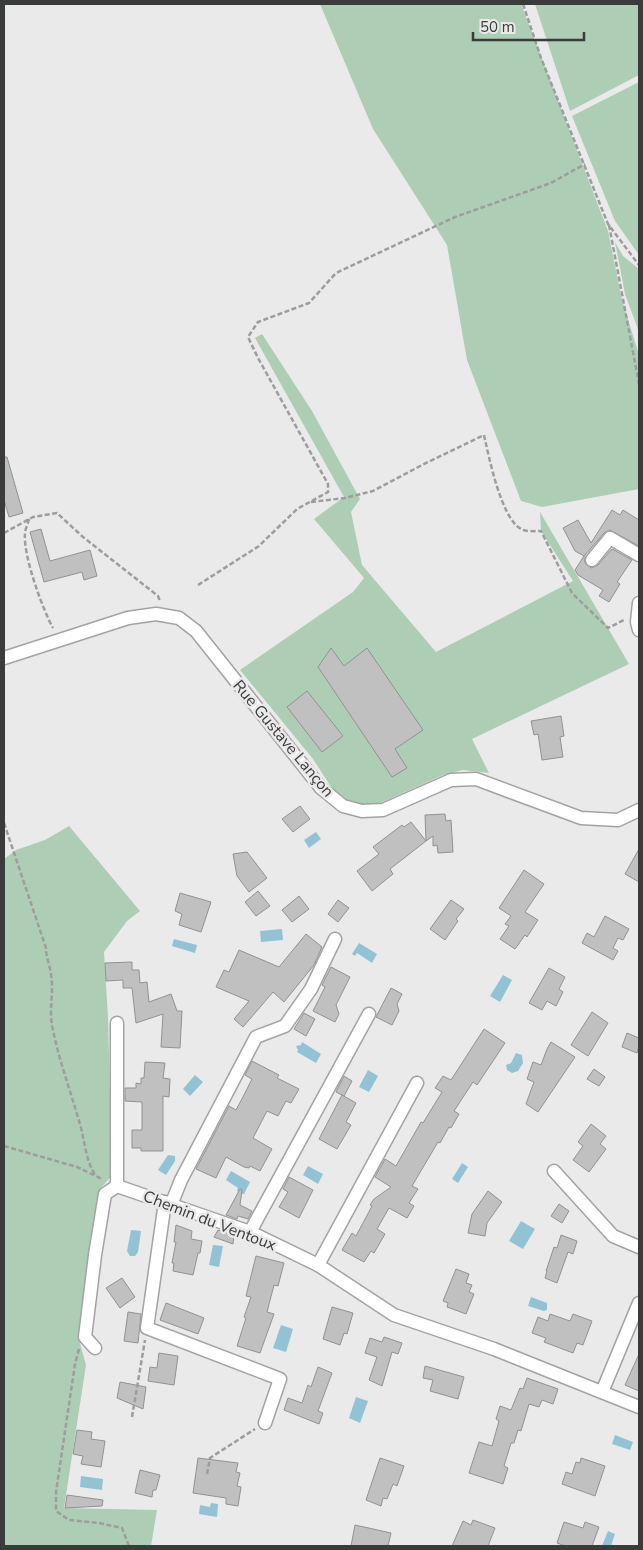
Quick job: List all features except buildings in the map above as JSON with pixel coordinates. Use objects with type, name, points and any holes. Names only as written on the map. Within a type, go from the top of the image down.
[{"type":"street","points":[[592,560],[610,538],[639,555]]},
{"type":"street","points":[[639,603],[637,622],[639,630]]},
{"type":"street","name":"Rue Gustave Lançon","points":[[4,658],[128,618],[156,614],[179,618],[196,631],[321,788],[343,806],[362,811],[383,810],[452,780],[476,779],[581,818],[618,820],[639,810]]},
{"type":"street","points":[[265,1422],[280,1379],[147,1328],[168,1204],[256,1037],[285,1026],[311,989],[335,939]]},
{"type":"street","points":[[250,1232],[369,1014]]},
{"type":"street","points":[[95,1348],[85,1337],[95,1255],[105,1194],[118,1186],[117,1023]]},
{"type":"street","points":[[318,1265],[417,1083]]},
{"type":"street","points":[[554,1172],[613,1236],[639,1247]]},
{"type":"street","name":"Chemin du Ventoux","points":[[118,1186],[250,1232],[318,1265],[394,1314],[494,1348],[639,1407]]},
{"type":"street","points":[[602,1392],[639,1303]]},
{"type":"path","points":[[523,4],[541,58],[608,224],[639,384]]},
{"type":"path","points":[[198,585],[259,546],[296,509],[328,492],[328,484],[258,358],[248,336],[258,322],[309,303],[336,273],[370,256],[455,217],[551,183],[584,164]]},
{"type":"path","points":[[608,224],[639,264]]},
{"type":"path","points":[[308,503],[345,498],[373,491],[422,465],[484,436],[496,488],[514,523],[522,530],[541,531],[572,593],[608,628],[620,622]]},
{"type":"path","points":[[4,533],[33,517],[57,513],[83,538],[158,596],[167,616]]},
{"type":"path","points":[[30,519],[25,533],[26,553],[46,615],[59,640]]},
{"type":"path","points":[[4,823],[46,948],[46,960],[51,973],[51,1022],[66,1083],[80,1123],[90,1168],[96,1176]]},
{"type":"path","points":[[4,1146],[77,1168],[118,1186]]},
{"type":"path","points":[[85,1337],[80,1345],[75,1364],[56,1492],[56,1511],[69,1520],[122,1528],[130,1546]]},
{"type":"path","points":[[132,1417],[141,1354]]},
{"type":"path","points":[[207,1474],[210,1458],[265,1422]]},
{"type":"green space","points":[[320,4],[521,4],[608,231],[622,300],[639,355],[639,489],[542,507],[521,501],[467,360],[447,245],[373,129]]},
{"type":"green space","points":[[535,4],[639,4],[639,75],[570,111]]},
{"type":"green space","points":[[639,82],[639,255],[615,221],[572,116]]},
{"type":"green space","points":[[615,242],[623,256],[639,269],[639,332],[625,294]]},
{"type":"green space","points":[[262,334],[312,411],[360,499],[351,512],[362,565],[436,652],[573,581],[541,531],[540,512],[629,664],[472,739],[489,773],[463,770],[443,775],[371,807],[342,804],[313,759],[240,670],[353,592],[364,578],[314,519],[344,497],[255,338]]},
{"type":"green space","points":[[69,826],[140,911],[127,921],[104,952],[108,1017],[112,1175],[100,1189],[79,1340],[86,1365],[64,1508],[157,1510],[151,1546],[4,1546],[4,859],[16,850],[45,840]]},
{"type":"water","points":[[316,832],[321,839],[309,848],[304,840]]},
{"type":"water","points":[[282,929],[283,940],[261,942],[260,931]]},
{"type":"water","points":[[174,939],[197,945],[195,953],[172,946]]},
{"type":"water","points":[[359,943],[377,954],[372,963],[357,953],[355,956],[352,954]]},
{"type":"water","points":[[503,975],[512,980],[500,1002],[490,996]]},
{"type":"water","points":[[302,1042],[321,1054],[316,1063],[297,1052],[296,1046],[301,1045]]},
{"type":"water","points":[[516,1053],[522,1055],[523,1063],[518,1071],[512,1073],[507,1070],[506,1065],[511,1063]]},
{"type":"water","points":[[368,1070],[378,1076],[369,1092],[359,1087]]},
{"type":"water","points":[[195,1075],[203,1082],[190,1096],[183,1089]]},
{"type":"water","points":[[168,1155],[175,1156],[175,1161],[166,1175],[158,1170]]},
{"type":"water","points":[[462,1163],[468,1167],[458,1183],[452,1179]]},
{"type":"water","points":[[308,1166],[323,1174],[318,1184],[303,1175]]},
{"type":"water","points":[[231,1171],[250,1182],[244,1194],[239,1194],[238,1188],[226,1180]]},
{"type":"water","points":[[521,1221],[535,1229],[523,1249],[509,1241]]},
{"type":"water","points":[[131,1230],[141,1231],[138,1252],[135,1256],[130,1256],[127,1251]]},
{"type":"water","points":[[213,1245],[223,1246],[219,1267],[209,1265]]},
{"type":"water","points":[[531,1297],[547,1303],[547,1310],[544,1311],[528,1306]]},
{"type":"water","points":[[281,1325],[293,1329],[286,1352],[273,1348]]},
{"type":"water","points":[[356,1397],[368,1401],[360,1423],[349,1418]]},
{"type":"water","points":[[615,1435],[633,1442],[630,1450],[612,1444]]},
{"type":"water","points":[[81,1476],[103,1479],[102,1490],[80,1487]]},
{"type":"water","points":[[211,1503],[218,1504],[217,1517],[199,1514],[200,1505],[210,1507]]},
{"type":"water","points":[[608,1531],[615,1534],[611,1546],[602,1546]]}]
